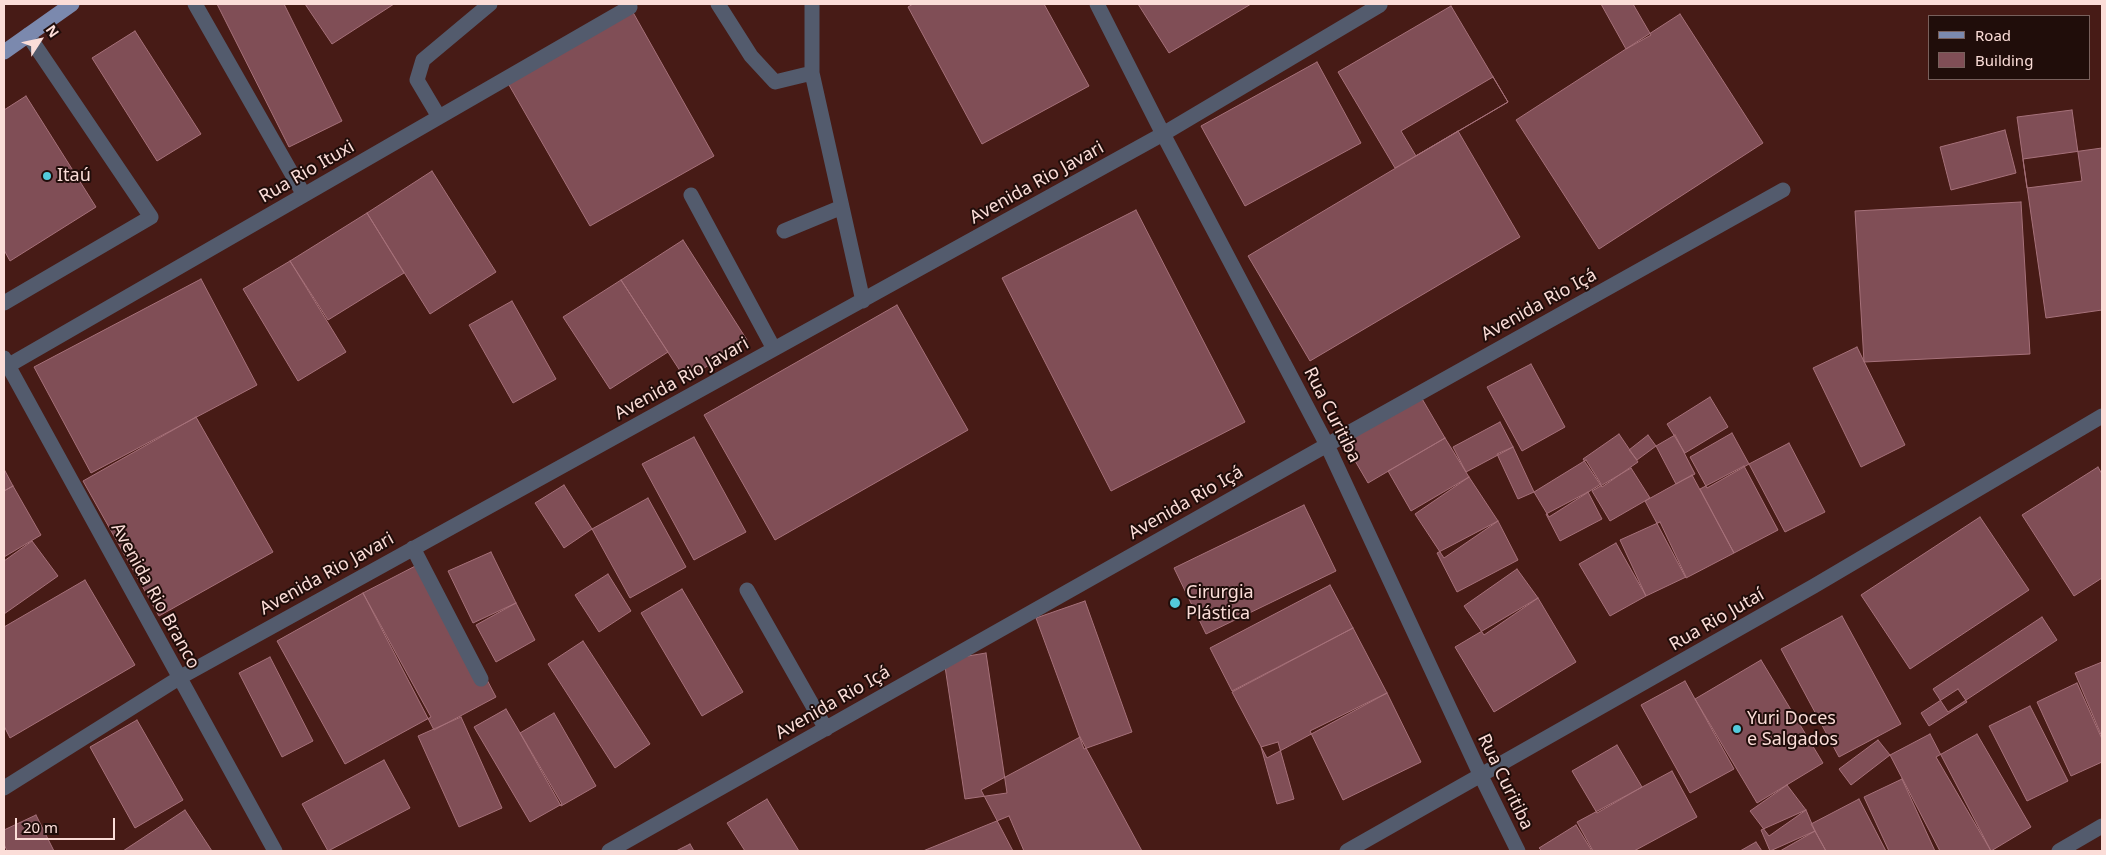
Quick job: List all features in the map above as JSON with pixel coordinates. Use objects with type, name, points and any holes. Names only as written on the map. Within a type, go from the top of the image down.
[{"type":"main road","points":[[4,52],[72,4]]},
{"type":"street","points":[[195,4],[304,195]]},
{"type":"street","points":[[439,117],[417,80],[423,60],[490,4]]},
{"type":"street","points":[[718,4],[751,56],[775,82],[812,73]]},
{"type":"street","points":[[812,4],[812,73],[863,301]]},
{"type":"street","name":"Rua Curitiba","points":[[1097,4],[1163,134],[1327,445],[1481,776],[1518,851]]},
{"type":"street","name":"Avenida Rio Javari","points":[[4,788],[178,678],[1163,134],[1380,5]]},
{"type":"street","name":"Rua Rio Ituxi","points":[[5,364],[630,8]]},
{"type":"street","points":[[4,303],[151,217],[28,35]]},
{"type":"street","name":"Avenida Rio Içá","points":[[609,851],[1327,445],[1783,190]]},
{"type":"street","points":[[691,195],[774,350]]},
{"type":"street","points":[[784,232],[842,207]]},
{"type":"street","name":"Avenida Rio Branco","points":[[5,364],[275,851]]},
{"type":"street","name":"Rua Rio Jutaí","points":[[1347,851],[1814,586],[2102,416]]},
{"type":"street","points":[[413,548],[481,679]]},
{"type":"street","points":[[747,590],[826,729]]},
{"type":"street","points":[[2059,851],[2102,826]]},
{"type":"building","points":[[217,4],[284,4],[342,121],[289,147]]},
{"type":"building","points":[[305,4],[394,4],[332,44]]},
{"type":"building","points":[[913,4],[1044,4],[1089,86],[982,144],[908,7]]},
{"type":"building","points":[[1138,4],[1251,4],[1169,53]]},
{"type":"building","points":[[1601,4],[1633,4],[1651,35],[1626,49]]},
{"type":"building","points":[[1451,6],[1508,102],[1395,168],[1338,72]]},
{"type":"building","points":[[630,7],[714,156],[590,226],[505,78]]},
{"type":"building","points":[[1680,14],[1763,143],[1599,249],[1516,120]]},
{"type":"building","points":[[135,31],[201,134],[157,161],[92,58]]},
{"type":"building","points":[[1317,62],[1361,143],[1245,206],[1201,126]]},
{"type":"building","points":[[1493,77],[1508,102],[1416,156],[1401,131]]},
{"type":"building","points":[[26,96],[96,207],[10,261],[4,250],[4,110]]},
{"type":"building","points":[[2072,110],[2082,181],[2027,188],[2017,117]]},
{"type":"building","points":[[2005,130],[2016,173],[1951,190],[1940,147]]},
{"type":"building","points":[[1458,131],[1520,237],[1310,361],[1248,256]]},
{"type":"building","points":[[2102,148],[2102,310],[2046,318],[2023,159]]},
{"type":"building","points":[[432,171],[496,272],[430,314],[367,213]]},
{"type":"building","points":[[2021,202],[2030,354],[1864,362],[1855,211]]},
{"type":"building","points":[[1136,210],[1245,422],[1111,491],[1002,278]]},
{"type":"building","points":[[367,213],[404,273],[328,320],[290,261]]},
{"type":"building","points":[[683,240],[747,340],[686,380],[621,280]]},
{"type":"building","points":[[290,261],[346,352],[298,381],[243,289]]},
{"type":"building","points":[[201,279],[257,385],[91,473],[34,367]]},
{"type":"building","points":[[621,280],[668,352],[610,389],[563,317]]},
{"type":"building","points":[[512,301],[556,379],[513,403],[469,325]]},
{"type":"building","points":[[897,305],[968,430],[775,540],[704,415]]},
{"type":"building","points":[[1857,347],[1905,445],[1861,467],[1813,368]]},
{"type":"building","points":[[1531,364],[1565,427],[1522,451],[1487,387]]},
{"type":"building","points":[[1421,397],[1445,438],[1368,483],[1344,442]]},
{"type":"building","points":[[1710,397],[1728,427],[1685,453],[1667,424]]},
{"type":"building","points":[[196,417],[273,552],[159,616],[83,481]]},
{"type":"building","points":[[1500,422],[1513,447],[1466,472],[1453,447]]},
{"type":"building","points":[[1732,433],[1749,464],[1707,488],[1690,457]]},
{"type":"building","points":[[1619,434],[1638,462],[1602,487],[1583,459]]},
{"type":"building","points":[[1648,435],[1656,446],[1637,460],[1629,450]]},
{"type":"building","points":[[1675,435],[1695,474],[1676,484],[1656,446]]},
{"type":"building","points":[[694,437],[746,532],[694,560],[642,464]]},
{"type":"building","points":[[1445,438],[1469,477],[1411,511],[1388,471]]},
{"type":"building","points":[[1789,443],[1825,512],[1785,532],[1749,464]]},
{"type":"building","points":[[1513,447],[1534,492],[1518,499],[1497,454]]},
{"type":"building","points":[[1586,460],[1601,484],[1549,517],[1534,492]]},
{"type":"building","points":[[1744,466],[1778,530],[1734,553],[1700,489]]},
{"type":"building","points":[[2098,467],[2102,474],[2102,578],[2074,596],[2022,515]]},
{"type":"building","points":[[1631,468],[1650,498],[1610,521],[1592,491]]},
{"type":"building","points":[[4,469],[13,486],[4,491]]},
{"type":"building","points":[[1692,475],[1734,553],[1686,578],[1645,501]]},
{"type":"building","points":[[1469,477],[1498,521],[1444,558],[1415,514]]},
{"type":"building","points":[[564,485],[592,529],[564,548],[535,503]]},
{"type":"building","points":[[13,486],[41,535],[4,557],[4,491]]},
{"type":"building","points":[[1588,492],[1602,519],[1560,541],[1546,514]]},
{"type":"building","points":[[648,498],[686,567],[630,598],[592,529]]},
{"type":"building","points":[[1304,505],[1336,571],[1206,634],[1174,568]]},
{"type":"building","points":[[1980,517],[2029,590],[1910,669],[1861,595]]},
{"type":"building","points":[[1498,521],[1518,560],[1457,592],[1437,553]]},
{"type":"building","points":[[1660,522],[1686,577],[1646,596],[1620,540]]},
{"type":"building","points":[[32,541],[58,576],[4,614],[4,561]]},
{"type":"building","points":[[1616,543],[1646,596],[1610,616],[1579,564]]},
{"type":"building","points":[[491,552],[516,603],[473,623],[448,571]]},
{"type":"building","points":[[425,561],[496,697],[434,730],[363,593]]},
{"type":"building","points":[[1517,569],[1538,598],[1484,635],[1464,606]]},
{"type":"building","points":[[608,574],[631,611],[599,632],[575,595]]},
{"type":"building","points":[[85,580],[135,665],[10,738],[4,726],[4,627]]},
{"type":"building","points":[[1330,585],[1353,628],[1232,691],[1210,648]]},
{"type":"building","points":[[682,589],[743,692],[702,716],[641,613]]},
{"type":"building","points":[[363,593],[431,717],[345,764],[277,641]]},
{"type":"building","points":[[1538,598],[1576,662],[1494,712],[1455,647]]},
{"type":"building","points":[[1085,601],[1132,732],[1084,749],[1036,618]]},
{"type":"building","points":[[516,603],[535,640],[496,662],[476,625]]},
{"type":"building","points":[[1842,616],[1901,724],[1839,757],[1781,649]]},
{"type":"building","points":[[2042,617],[2057,640],[1948,712],[1933,689]]},
{"type":"building","points":[[1353,628],[1387,693],[1267,758],[1232,692]]},
{"type":"building","points":[[583,641],[650,744],[615,768],[548,664]]},
{"type":"building","points":[[986,653],[1007,793],[965,799],[944,660]]},
{"type":"building","points":[[270,657],[313,741],[282,757],[239,673]]},
{"type":"building","points":[[1761,660],[1823,763],[1757,803],[1695,699]]},
{"type":"building","points":[[2102,662],[2102,737],[2075,673]]},
{"type":"building","points":[[1685,681],[1734,769],[1690,793],[1641,705]]},
{"type":"building","points":[[2077,683],[2102,739],[2102,762],[2071,776],[2037,702]]},
{"type":"building","points":[[1958,689],[1967,702],[1929,726],[1921,713]]},
{"type":"building","points":[[1387,693],[1421,762],[1343,800],[1310,731]]},
{"type":"building","points":[[2030,706],[2068,781],[2027,801],[1989,726]]},
{"type":"building","points":[[506,709],[562,804],[530,822],[474,727]]},
{"type":"building","points":[[554,713],[596,786],[561,806],[520,733]]},
{"type":"building","points":[[461,717],[502,808],[459,827],[418,736]]},
{"type":"building","points":[[137,720],[183,800],[135,828],[90,747]]},
{"type":"building","points":[[1930,734],[1991,851],[1940,851],[1890,755]]},
{"type":"building","points":[[1977,734],[2031,827],[1991,851],[1936,757]]},
{"type":"building","points":[[1080,737],[1142,851],[1013,851],[981,790]]},
{"type":"building","points":[[1878,740],[1890,755],[1851,785],[1839,769]]},
{"type":"building","points":[[1278,742],[1294,799],[1277,804],[1261,747]]},
{"type":"building","points":[[1617,745],[1642,787],[1597,813],[1572,771]]},
{"type":"building","points":[[384,760],[410,808],[328,851],[302,804]]},
{"type":"building","points":[[1672,771],[1697,817],[1634,851],[1593,851],[1577,822]]},
{"type":"building","points":[[1902,779],[1935,851],[1889,851],[1864,797]]},
{"type":"building","points":[[1787,785],[1806,810],[1769,836],[1750,811]]},
{"type":"building","points":[[767,799],[799,851],[745,851],[727,823]]},
{"type":"building","points":[[1859,799],[1886,851],[1826,851],[1811,824]]},
{"type":"building","points":[[185,810],[212,851],[123,851]]},
{"type":"building","points":[[1806,810],[1815,831],[1770,851],[1761,830]]},
{"type":"building","points":[[36,815],[54,851],[7,851],[4,844],[4,830]]},
{"type":"building","points":[[1009,816],[1024,851],[923,851]]},
{"type":"building","points":[[1576,825],[1592,851],[1542,851],[1539,848]]},
{"type":"building","points":[[1815,831],[1826,851],[1780,851]]},
{"type":"building","points":[[1756,842],[1762,851],[1740,851]]},
{"type":"building","points":[[690,844],[694,851],[676,851]]},
{"type":"place","name":"Itaú","points":[[47,176]]},
{"type":"place","name":"Cirurgia Plástica","points":[[1175,603]]},
{"type":"place","name":"Yuri Doces e Salgados","points":[[1737,729]]}]
